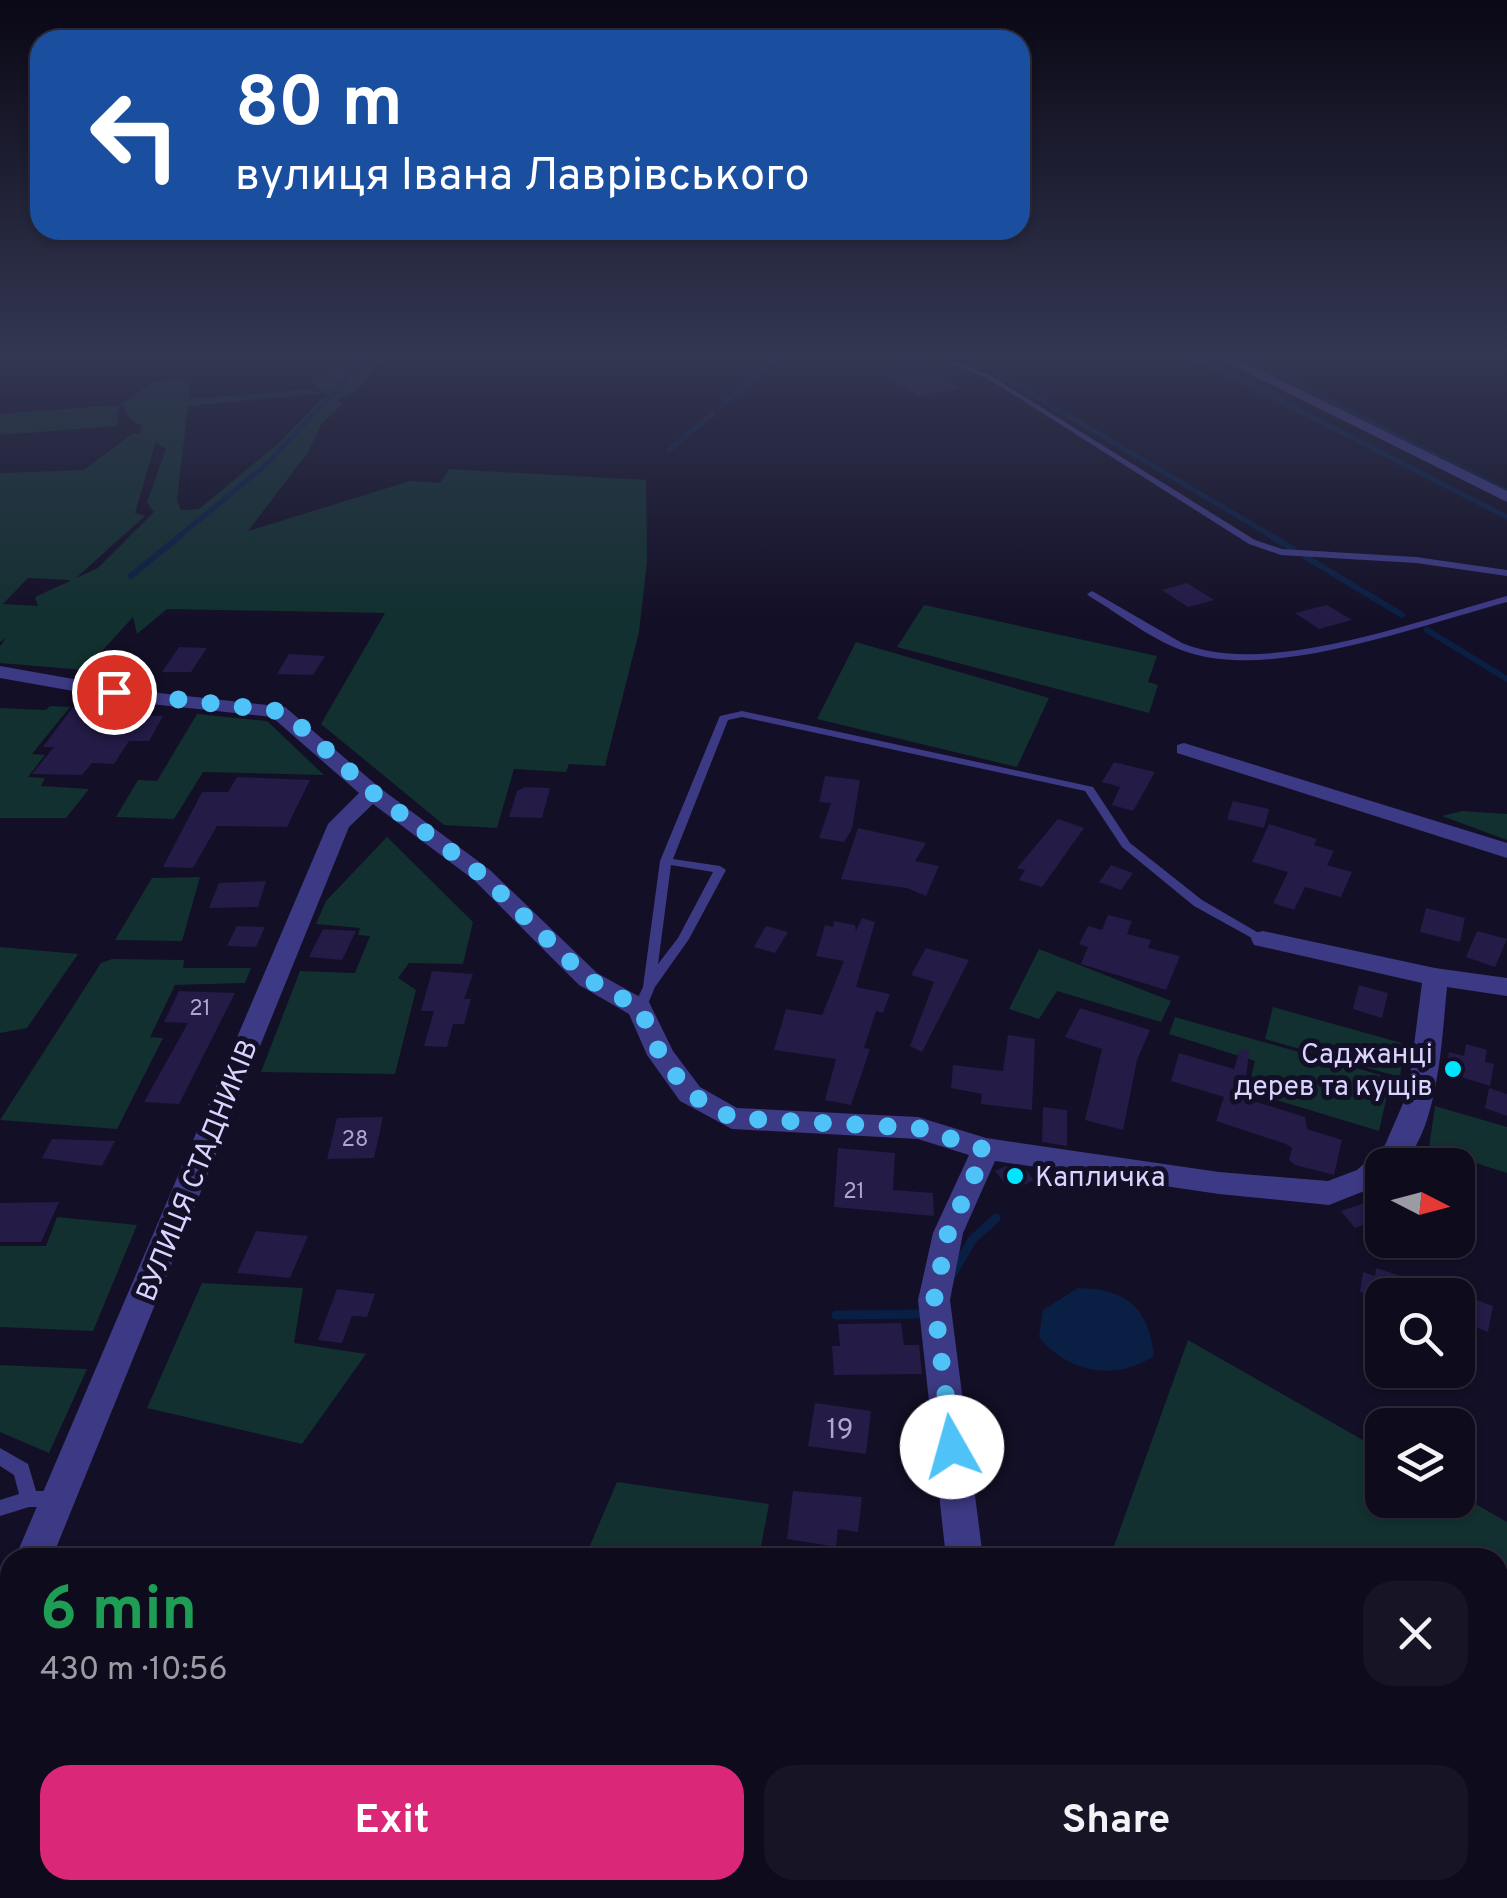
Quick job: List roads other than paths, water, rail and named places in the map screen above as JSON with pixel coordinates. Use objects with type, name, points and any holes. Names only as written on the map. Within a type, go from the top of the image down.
[{"type":"street","points":[[1399,444],[1507,497]]},
{"type":"street","points":[[0,672],[142,697],[278,711],[372,792],[482,875],[588,979],[644,998],[661,1056],[690,1094],[732,1118],[918,1128],[986,1150],[1219,1183],[1329,1193],[1367,1178],[1397,1152],[1422,1092],[1435,978]]},
{"type":"street","points":[[1184,749],[1507,851]]},
{"type":"street","name":"ВУЛИЦЯ СТАДНИКІВ","points":[[37,1548],[340,824],[372,792]]},
{"type":"street","points":[[1263,939],[1435,978],[1507,987]]},
{"type":"street","points":[[964,1548],[934,1300],[948,1233],[986,1150]]},
{"type":"lane","points":[[1096,444],[1252,542],[1281,552],[1416,560],[1507,573]]},
{"type":"lane","points":[[1092,594],[1194,652],[1223,659],[1293,654],[1507,598]]},
{"type":"lane","points":[[644,998],[666,861],[724,718],[742,714],[1090,788],[1126,844],[1198,904],[1263,939]]},
{"type":"lane","points":[[644,998],[683,939],[720,870],[666,861]]},
{"type":"lane","points":[[0,1456],[22,1470],[29,1499]]},
{"type":"lane","points":[[0,1508],[29,1499],[59,1499]]},
{"type":"water","points":[[1078,1288],[1110,1292],[1132,1304],[1147,1325],[1154,1356],[1124,1369],[1108,1371],[1077,1365],[1050,1349],[1039,1337],[1043,1310]]},
{"type":"waterway","points":[[177,538],[286,444]]},
{"type":"waterway","points":[[669,450],[677,444]]},
{"type":"waterway","points":[[1116,444],[1275,538]]},
{"type":"waterway","points":[[1364,444],[1507,517]]},
{"type":"waterway","points":[[1414,444],[1507,491]]},
{"type":"waterway","points":[[131,576],[180,536]]},
{"type":"waterway","points":[[1271,536],[1293,549]]},
{"type":"waterway","points":[[1306,557],[1402,615]]},
{"type":"waterway","points":[[1427,630],[1507,679]]},
{"type":"waterway","points":[[949,1280],[972,1240],[996,1218]]},
{"type":"waterway","points":[[836,1315],[919,1314]]},
{"type":"place","name":"Саджанці дерев та кущів","points":[[1453,1069]]},
{"type":"place","name":"Капличка","points":[[1015,1176]]}]
